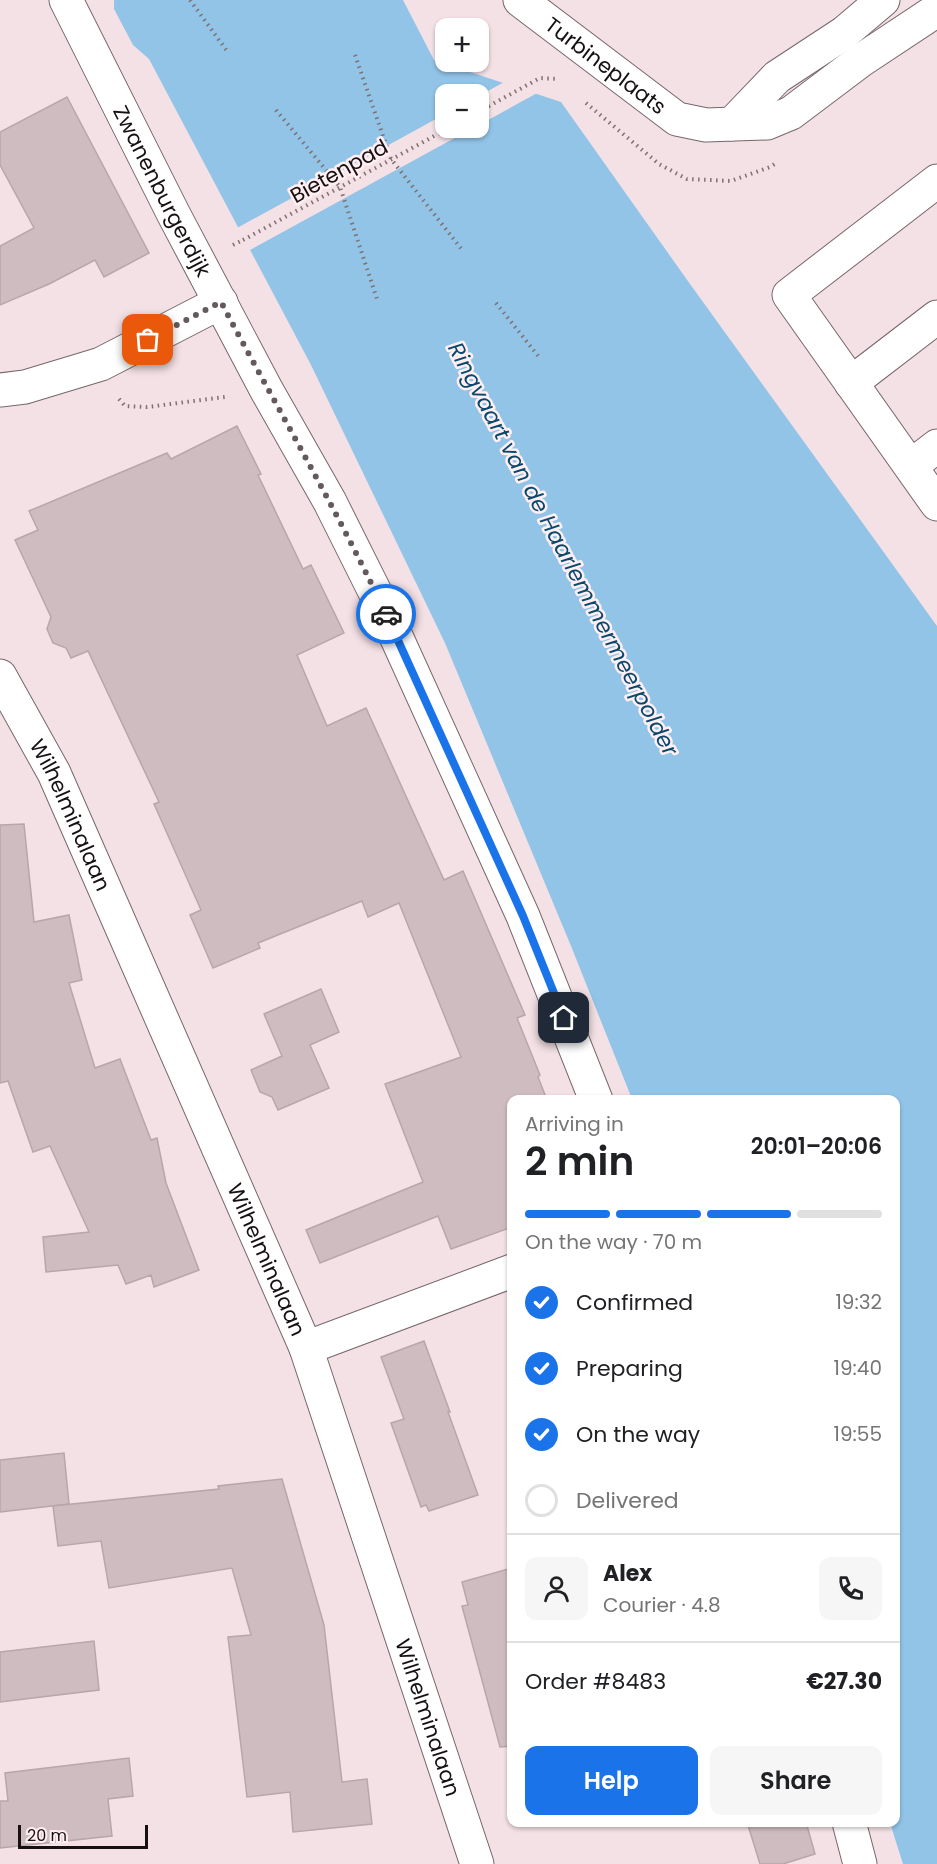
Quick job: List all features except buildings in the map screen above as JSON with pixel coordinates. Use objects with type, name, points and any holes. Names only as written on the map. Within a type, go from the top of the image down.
[{"type":"street","name":"Zwanenburgerdijk","points":[[66,0],[174,215],[267,391],[330,502],[385,612],[523,916],[594,1095]]},
{"type":"street","name":"Turbineplaats","points":[[520,0],[677,119],[706,125],[767,123],[791,113],[860,61],[937,10]]},
{"type":"street","points":[[732,124],[777,77],[844,33],[883,0]]},
{"type":"street","points":[[937,181],[789,295],[937,504]]},
{"type":"street","points":[[0,390],[25,387],[100,364],[221,302]]},
{"type":"street","points":[[851,383],[937,317]]},
{"type":"street","points":[[911,466],[937,446]]},
{"type":"street","name":"Wilhelminalaan","points":[[0,676],[54,773],[306,1348],[477,1864]]},
{"type":"street","points":[[306,1348],[507,1273]]},
{"type":"street","points":[[850,1827],[860,1864]]},
{"type":"path","points":[[190,0],[227,51]]},
{"type":"path","points":[[355,55],[391,159],[463,251]]},
{"type":"path","points":[[489,106],[540,78]]},
{"type":"path","points":[[276,110],[340,187],[378,302]]},
{"type":"path","name":"Bietenpad","points":[[243,240],[435,135]]},
{"type":"path","points":[[496,303],[539,357]]},
{"type":"path","points":[[125,406],[147,407],[267,391]]},
{"type":"water","name":"Ringvaart van de Haarlemmermeerpolder","points":[[114,0],[403,0],[435,60],[435,72],[470,72],[561,102],[937,626],[937,1864],[903,1864],[891,1827],[900,1827],[900,1095],[630,1095],[445,643],[311,365],[149,59],[133,45],[114,9]]},
{"type":"pier","points":[[506,81],[539,92],[489,120],[489,90]]},
{"type":"pier","points":[[435,119],[435,138],[455,138],[248,251],[237,228]]},
{"type":"way so far","points":[[148,340],[221,302],[267,391],[330,502],[386,614]]},
{"type":"route","points":[[386,614],[523,916],[564,1018]]}]
